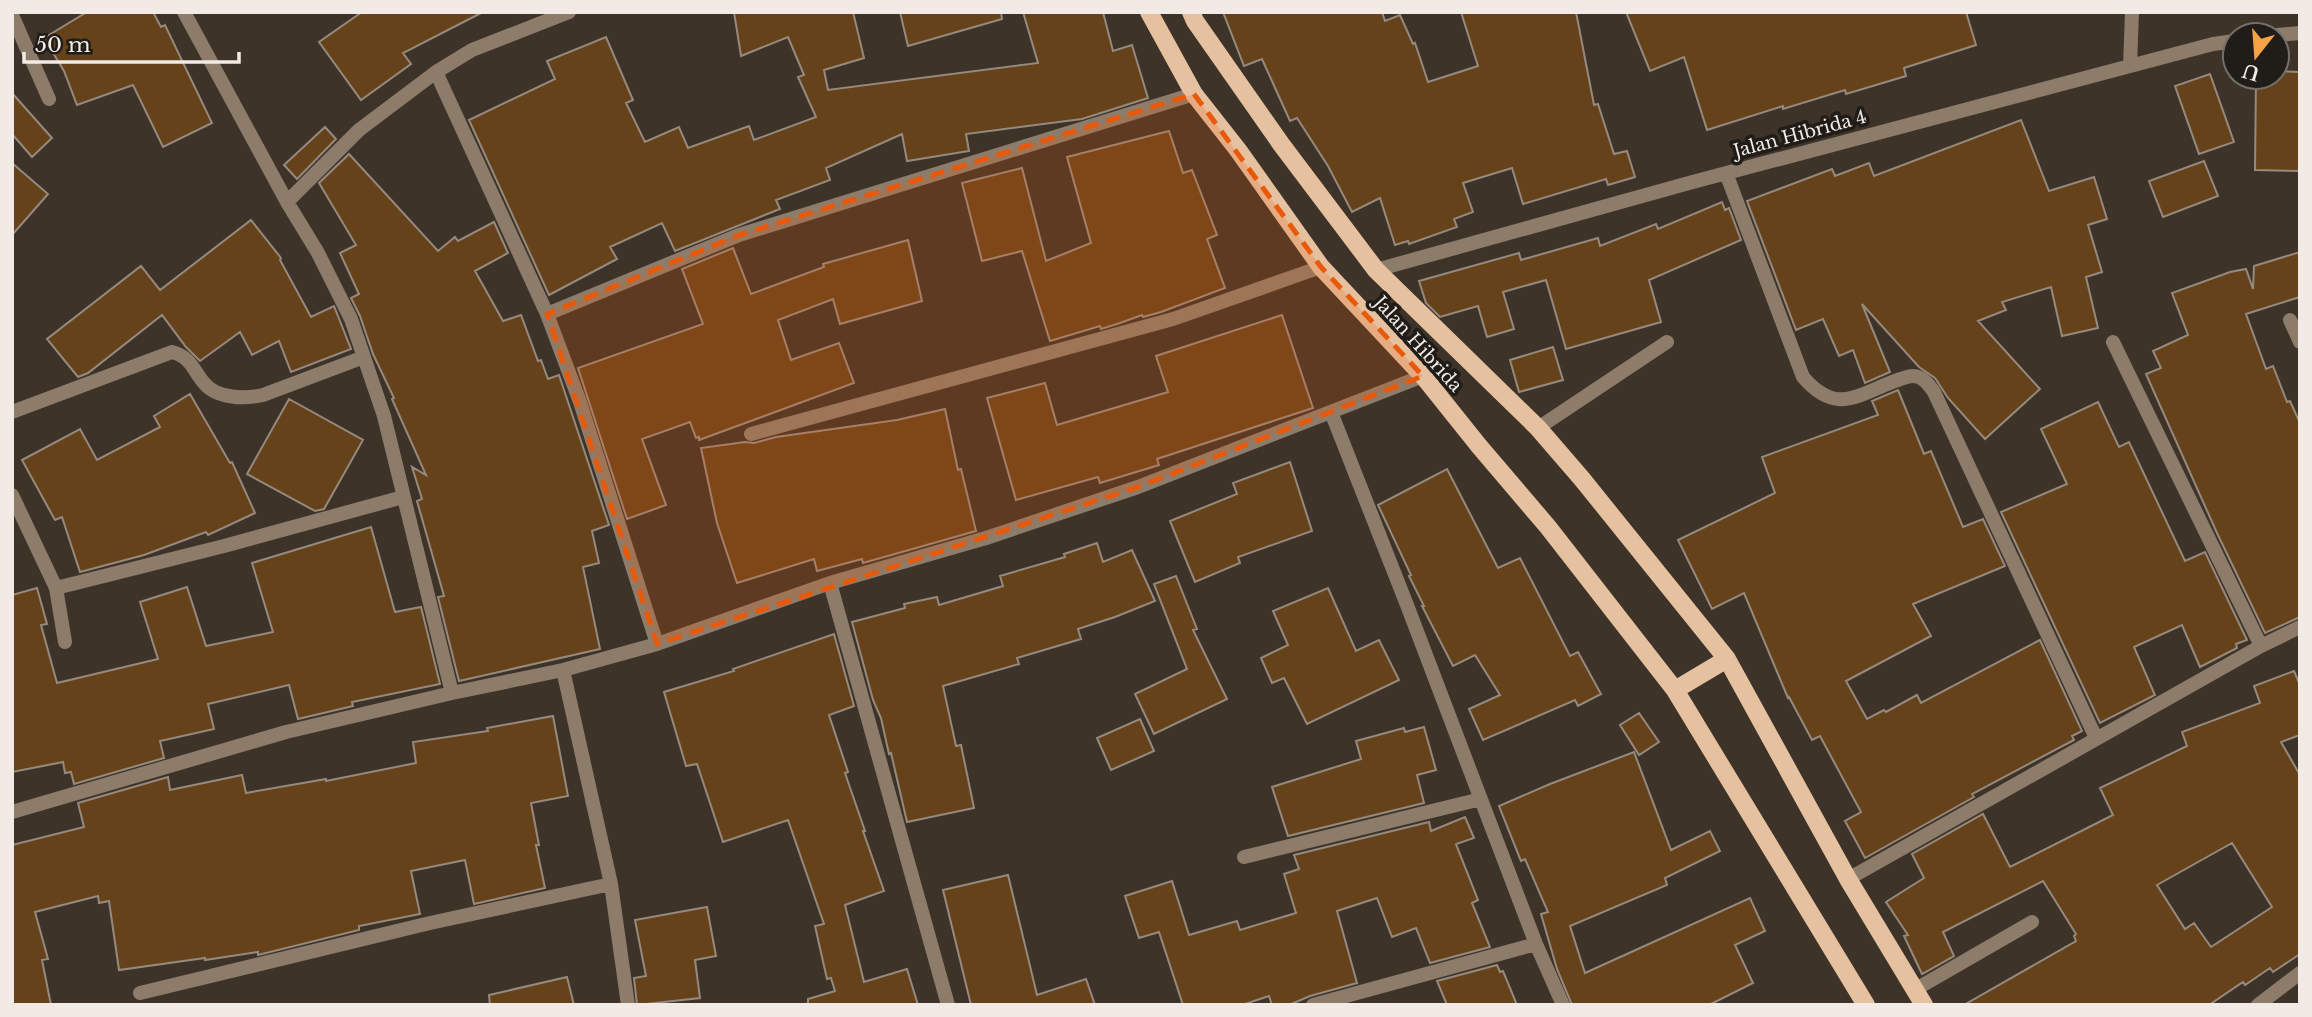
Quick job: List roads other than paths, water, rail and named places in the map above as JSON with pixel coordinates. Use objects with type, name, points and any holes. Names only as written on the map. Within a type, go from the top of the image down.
[{"type":"main road","name":"Jalan Hibrida","points":[[1149,12],[1194,94],[1238,150],[1321,267],[1423,376],[1548,527],[1675,690],[1866,1005]]},
{"type":"main road","points":[[1191,12],[1250,100],[1377,270],[1538,428],[1591,489],[1727,659],[1848,879],[1920,997]]},
{"type":"main road","points":[[1675,690],[1727,659]]},
{"type":"street","points":[[184,12],[346,308],[384,416],[452,693]]},
{"type":"street","points":[[287,202],[359,130],[436,72],[472,50],[569,12]]},
{"type":"street","points":[[2130,66],[2132,12]]},
{"type":"street","points":[[12,15],[49,99]]},
{"type":"street","name":"Jalan Hibrida 4","points":[[1377,270],[1726,173],[2221,43]]},
{"type":"street","points":[[436,72],[547,314],[580,402],[657,644]]},
{"type":"street","points":[[547,314],[739,235],[1194,94]]},
{"type":"street","points":[[1726,173],[1803,377],[1810,386],[1821,394],[1848,401],[1900,379],[1914,376],[1926,381],[1934,392],[2096,738]]},
{"type":"street","points":[[751,434],[1173,319],[1321,267]]},
{"type":"street","points":[[2290,320],[2300,342]]},
{"type":"street","points":[[1538,428],[1667,342]]},
{"type":"street","points":[[2113,342],[2261,646]]},
{"type":"street","points":[[12,412],[173,352],[190,361],[205,385],[236,397],[251,398],[364,357]]},
{"type":"street","points":[[12,812],[286,732],[563,670],[657,644],[830,583],[986,538],[1125,491],[1423,376]]},
{"type":"street","points":[[1331,412],[1408,605],[1536,944],[1563,1005]]},
{"type":"street","points":[[12,495],[56,588],[65,642]]},
{"type":"street","points":[[56,588],[403,497]]},
{"type":"street","points":[[830,583],[948,1005]]},
{"type":"street","points":[[1848,879],[2261,646],[2300,628]]},
{"type":"street","points":[[563,670],[611,884],[628,1005]]},
{"type":"street","points":[[1244,857],[1481,799]]},
{"type":"street","points":[[140,993],[430,923],[611,884]]},
{"type":"street","points":[[1920,997],[2032,922]]},
{"type":"street","points":[[1313,1005],[1536,944]]},
{"type":"street","points":[[2258,1005],[2300,973]]}]
